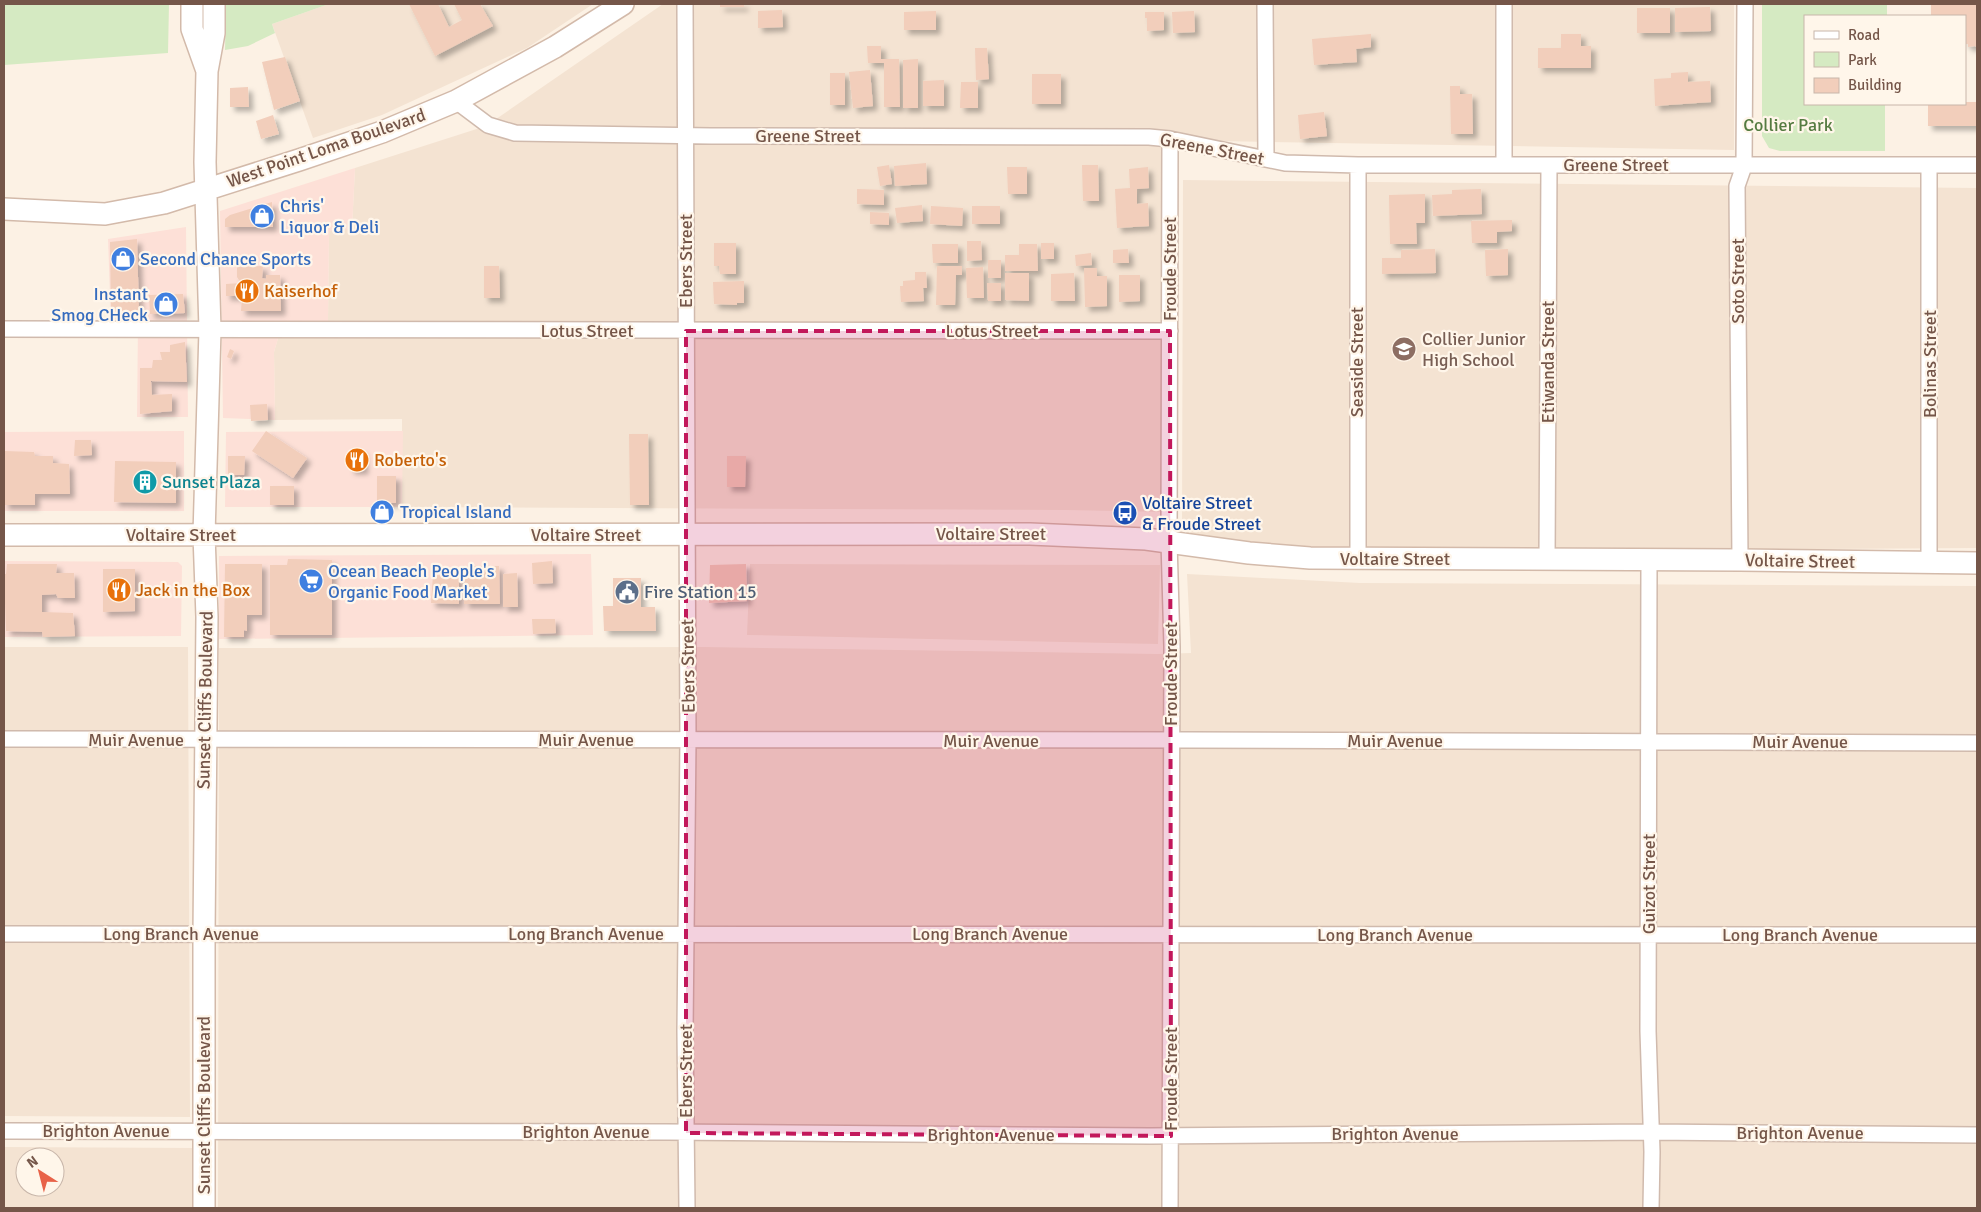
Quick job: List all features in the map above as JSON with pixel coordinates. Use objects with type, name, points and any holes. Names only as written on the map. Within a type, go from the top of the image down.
[{"type":"main road","name":"Sunset Cliffs Boulevard","points":[[192,4],[192,29],[207,71]]},
{"type":"main road","name":"Sunset Cliffs Boulevard","points":[[204,1208],[207,617],[204,535],[210,330],[206,189],[207,71],[214,33],[214,4]]},
{"type":"main road","name":"West Point Loma Boulevard","points":[[4,209],[105,214],[164,203],[382,132],[456,101],[547,52],[623,4]]},
{"type":"main road","name":"Voltaire Street","points":[[4,535],[1030,534],[1169,541],[1280,556],[1358,559],[1977,563]]},
{"type":"street","name":"Ebers Street","points":[[685,4],[688,534],[685,1031],[687,1208]]},
{"type":"street","points":[[1265,4],[1266,159]]},
{"type":"street","points":[[1504,4],[1504,165]]},
{"type":"street","name":"Soto Street","points":[[1740,560],[1737,186],[1744,166],[1744,4]]},
{"type":"street","name":"Greene Street","points":[[456,101],[480,121],[506,131],[685,136],[1148,137],[1170,139],[1285,163],[1358,165],[1977,165]]},
{"type":"street","name":"Froude Street","points":[[1170,139],[1169,541],[1172,647],[1170,1208]]},
{"type":"street","name":"Seaside Street","points":[[1358,165],[1358,559]]},
{"type":"street","name":"Etiwanda Street","points":[[1547,560],[1549,165]]},
{"type":"street","name":"Bolinas Street","points":[[1929,166],[1930,562]]},
{"type":"street","name":"Lotus Street","points":[[4,329],[1170,331]]},
{"type":"street","name":"Guizot Street","points":[[1649,560],[1648,1031],[1651,1208]]},
{"type":"street","name":"Muir Avenue","points":[[4,739],[1977,743]]},
{"type":"street","name":"Long Branch Avenue","points":[[4,934],[1977,935]]},
{"type":"street","name":"Brighton Avenue","points":[[4,1131],[1171,1136],[1651,1132],[1977,1135]]},
{"type":"highlighted area","points":[[686,331],[1170,331],[1171,1136],[686,1133]]},
{"type":"shaded area","points":[[329,4],[593,4],[527,48],[382,115],[313,138],[272,24]]},
{"type":"shaded area","points":[[663,4],[1734,4],[1734,150],[1162,140],[1163,309],[1168,512],[402,507],[402,419],[275,420],[274,352],[283,321],[328,321],[329,230],[352,228],[355,168],[486,126]]},
{"type":"shaded area","points":[[355,168],[352,229],[329,231],[328,321],[283,322],[274,352],[275,420],[223,418],[220,211]]},
{"type":"shaded area","points":[[1183,180],[1977,188],[1977,548],[1351,552],[1259,547],[1182,531]]},
{"type":"shaded area","points":[[186,227],[188,417],[137,417],[138,323],[111,321],[108,239]]},
{"type":"shaded area","points":[[184,431],[184,511],[4,511],[4,432]]},
{"type":"shaded area","points":[[403,431],[402,507],[225,507],[226,432]]},
{"type":"shaded area","points":[[591,554],[593,635],[219,639],[219,556]]},
{"type":"shaded area","points":[[4,561],[178,562],[182,566],[181,636],[4,637]]},
{"type":"shaded area","points":[[750,564],[1160,565],[1158,644],[747,635]]},
{"type":"shaded area","points":[[1187,574],[1360,583],[1977,586],[1977,1208],[218,1208],[219,648],[704,647],[1191,653]]},
{"type":"shaded area","points":[[4,647],[188,647],[190,1117],[4,1116]]},
{"type":"shaded area","points":[[4,1147],[15,1147],[15,1197],[65,1197],[65,1147],[195,1148],[194,1208],[4,1208]]},
{"type":"green space","points":[[4,4],[169,4],[168,53],[4,65]]},
{"type":"green space","points":[[226,4],[329,4],[272,24],[275,33],[248,46],[225,50]]},
{"type":"green space","name":"Collier Park","points":[[1762,4],[1887,4],[1887,15],[1804,15],[1804,105],[1885,105],[1885,151],[1780,151],[1769,148],[1762,136]]},
{"type":"building","points":[[409,4],[438,4],[449,27],[462,20],[454,4],[480,4],[493,26],[435,56]]},
{"type":"building","points":[[720,4],[744,4],[744,7],[720,7]]},
{"type":"building","points":[[1931,4],[1977,4],[1977,48],[1975,46],[1968,47],[1968,44],[1966,44],[1966,15],[1931,15]]},
{"type":"building","points":[[1710,7],[1711,31],[1675,32],[1675,8]]},
{"type":"building","points":[[1637,8],[1670,8],[1670,33],[1637,33]]},
{"type":"building","points":[[782,10],[783,27],[758,28],[758,11]]},
{"type":"building","points":[[936,11],[936,30],[904,30],[904,12]]},
{"type":"building","points":[[1194,11],[1195,32],[1173,33],[1172,12]]},
{"type":"building","points":[[1145,12],[1164,12],[1164,30],[1147,31]]},
{"type":"building","points":[[1371,34],[1371,47],[1356,49],[1357,62],[1314,65],[1312,39]]},
{"type":"building","points":[[1561,34],[1581,34],[1581,46],[1591,46],[1591,68],[1538,68],[1538,48],[1561,48]]},
{"type":"building","points":[[867,46],[881,46],[881,59],[899,59],[900,107],[884,107],[884,63],[868,63]]},
{"type":"building","points":[[975,48],[987,48],[989,79],[976,80]]},
{"type":"building","points":[[285,57],[300,101],[274,110],[262,62]]},
{"type":"building","points":[[918,59],[918,108],[903,108],[903,60]]},
{"type":"building","points":[[870,70],[873,106],[853,108],[849,72]]},
{"type":"building","points":[[1688,72],[1688,82],[1710,81],[1711,102],[1655,106],[1654,79],[1671,78],[1671,73]]},
{"type":"building","points":[[830,73],[845,73],[845,105],[830,105]]},
{"type":"building","points":[[1032,74],[1061,74],[1061,104],[1032,104]]},
{"type":"building","points":[[944,80],[944,106],[923,106],[923,81]]},
{"type":"building","points":[[961,82],[978,82],[978,108],[960,108]]},
{"type":"building","points":[[1450,86],[1460,86],[1460,94],[1472,94],[1473,134],[1451,134]]},
{"type":"building","points":[[248,87],[249,107],[230,107],[230,88]]},
{"type":"building","points":[[1966,102],[1977,102],[1977,126],[1928,126],[1928,105],[1966,105]]},
{"type":"building","points":[[1324,112],[1327,136],[1300,139],[1298,115]]},
{"type":"building","points":[[273,115],[279,134],[261,139],[256,121]]},
{"type":"building","points":[[926,163],[927,184],[895,186],[894,166]]},
{"type":"building","points":[[889,165],[892,184],[880,186],[877,167]]},
{"type":"building","points":[[1082,165],[1098,165],[1099,201],[1083,201]]},
{"type":"building","points":[[1007,167],[1027,167],[1027,194],[1008,194]]},
{"type":"building","points":[[1148,167],[1149,188],[1137,189],[1137,204],[1148,203],[1149,226],[1117,228],[1115,189],[1130,188],[1129,169]]},
{"type":"building","points":[[857,189],[884,190],[884,205],[857,204]]},
{"type":"building","points":[[1481,189],[1482,214],[1433,216],[1432,195],[1452,194],[1452,190]]},
{"type":"building","points":[[1425,194],[1425,223],[1416,223],[1417,244],[1390,244],[1389,195]]},
{"type":"building","points":[[272,202],[273,227],[225,227],[225,219],[230,215]]},
{"type":"building","points":[[922,205],[923,221],[897,223],[895,208]]},
{"type":"building","points":[[931,206],[963,208],[962,226],[930,224]]},
{"type":"building","points":[[972,206],[1000,206],[1000,224],[972,224]]},
{"type":"building","points":[[870,212],[889,213],[889,225],[870,224]]},
{"type":"building","points":[[1512,220],[1512,231],[1497,232],[1497,243],[1472,243],[1471,221]]},
{"type":"building","points":[[137,239],[139,313],[111,312],[110,242]]},
{"type":"building","points":[[967,241],[981,241],[982,260],[967,261]]},
{"type":"building","points":[[714,243],[736,243],[736,274],[720,274],[719,266],[714,266]]},
{"type":"building","points":[[1041,243],[1054,243],[1054,259],[1041,259]]},
{"type":"building","points":[[932,244],[958,244],[958,263],[933,263]]},
{"type":"building","points":[[1019,244],[1037,244],[1038,271],[1005,271],[1005,255],[1019,255]]},
{"type":"building","points":[[1128,249],[1129,263],[1113,263],[1113,250]]},
{"type":"building","points":[[1435,249],[1436,273],[1382,274],[1382,258],[1401,258],[1401,250]]},
{"type":"building","points":[[1508,249],[1508,275],[1486,276],[1485,250]]},
{"type":"building","points":[[1091,253],[1092,265],[1076,266],[1075,255]]},
{"type":"building","points":[[988,260],[1001,260],[1001,278],[988,278]]},
{"type":"building","points":[[263,266],[262,278],[266,279],[266,275],[280,275],[281,311],[241,311],[242,296],[226,296],[226,284],[241,283],[237,277],[237,267]]},
{"type":"building","points":[[484,266],[499,266],[500,298],[484,298]]},
{"type":"building","points":[[937,266],[962,266],[962,275],[956,275],[955,305],[936,305]]},
{"type":"building","points":[[983,267],[984,298],[967,298],[966,268]]},
{"type":"building","points":[[1084,268],[1097,268],[1097,276],[1107,276],[1107,306],[1085,307]]},
{"type":"building","points":[[915,272],[926,272],[927,288],[923,288],[924,301],[901,302],[900,286],[903,286],[903,281],[915,280]]},
{"type":"building","points":[[1005,273],[1029,273],[1029,301],[1005,300]]},
{"type":"building","points":[[1074,273],[1075,301],[1051,301],[1051,274]]},
{"type":"building","points":[[1119,275],[1140,275],[1140,301],[1119,302]]},
{"type":"building","points":[[744,281],[744,303],[737,303],[737,305],[714,304],[713,282]]},
{"type":"building","points":[[987,283],[1001,283],[1001,301],[988,301]]},
{"type":"building","points":[[183,294],[185,313],[150,314],[149,295]]},
{"type":"building","points":[[185,342],[187,382],[151,381],[152,395],[172,394],[172,411],[140,414],[140,368],[152,368],[153,360],[162,360],[160,352],[170,352],[170,345]]},
{"type":"building","points":[[230,349],[234,351],[231,359],[227,357]]},
{"type":"building","points":[[267,404],[268,420],[251,421],[250,405]]},
{"type":"building","points":[[266,431],[307,458],[293,478],[252,451]]},
{"type":"building","points":[[629,434],[648,434],[649,505],[630,505]]},
{"type":"building","points":[[75,440],[91,440],[92,455],[74,456]]},
{"type":"building","name":"Roberto's","points":[[350,450],[363,450],[364,470],[350,470]]},
{"type":"building","points":[[4,451],[34,452],[35,456],[53,456],[53,463],[69,464],[70,494],[35,494],[35,505],[4,505]]},
{"type":"building","points":[[228,456],[245,456],[244,475],[228,475]]},
{"type":"building","points":[[727,456],[746,456],[745,487],[727,487]]},
{"type":"building","name":"Sunset Plaza","points":[[115,461],[176,462],[176,503],[114,502]]},
{"type":"building","points":[[377,476],[396,476],[396,503],[377,503]]},
{"type":"building","points":[[270,486],[294,486],[294,505],[270,505]]},
{"type":"building","points":[[288,559],[332,560],[332,635],[270,635],[270,565],[287,565]]},
{"type":"building","points":[[552,561],[553,583],[533,584],[532,563]]},
{"type":"building","points":[[7,564],[57,564],[56,573],[74,573],[75,598],[58,598],[56,594],[42,595],[42,612],[73,613],[75,636],[43,637],[42,632],[6,631],[4,574],[6,574]]},
{"type":"building","points":[[225,564],[262,564],[262,615],[247,615],[247,631],[244,630],[244,637],[224,637]]},
{"type":"building","points":[[746,564],[747,601],[709,603],[710,565]]},
{"type":"building","points":[[464,566],[499,566],[500,604],[464,604]]},
{"type":"building","name":"Jack in the Box","points":[[103,569],[135,569],[135,611],[103,612]]},
{"type":"building","points":[[517,573],[518,607],[503,607],[503,574]]},
{"type":"building","points":[[433,575],[459,576],[459,604],[431,603]]},
{"type":"building","name":"Fire Station 15","points":[[613,578],[641,578],[641,607],[655,607],[656,631],[604,631],[603,606],[613,606]]},
{"type":"building","points":[[532,619],[555,619],[556,633],[533,634]]},
{"type":"place","name":"Chris' Liquor & Deli","points":[[262,216]]},
{"type":"place","name":"Second Chance Sports","points":[[123,259]]},
{"type":"place","name":"Kaiserhof","points":[[247,291]]},
{"type":"place","name":"Instant Smog CHeck","points":[[166,304]]},
{"type":"place","name":"Collier Junior High School","points":[[1404,349]]},
{"type":"place","name":"Roberto's","points":[[357,460]]},
{"type":"place","name":"Sunset Plaza","points":[[145,482]]},
{"type":"place","name":"Tropical Island","points":[[382,512]]},
{"type":"place","name":"Voltaire Street & Froude Street","points":[[1125,513]]},
{"type":"place","name":"Ocean Beach People's Organic Food Market","points":[[311,581]]},
{"type":"place","name":"Jack in the Box","points":[[119,590]]},
{"type":"place","name":"Fire Station 15","points":[[627,592]]}]
